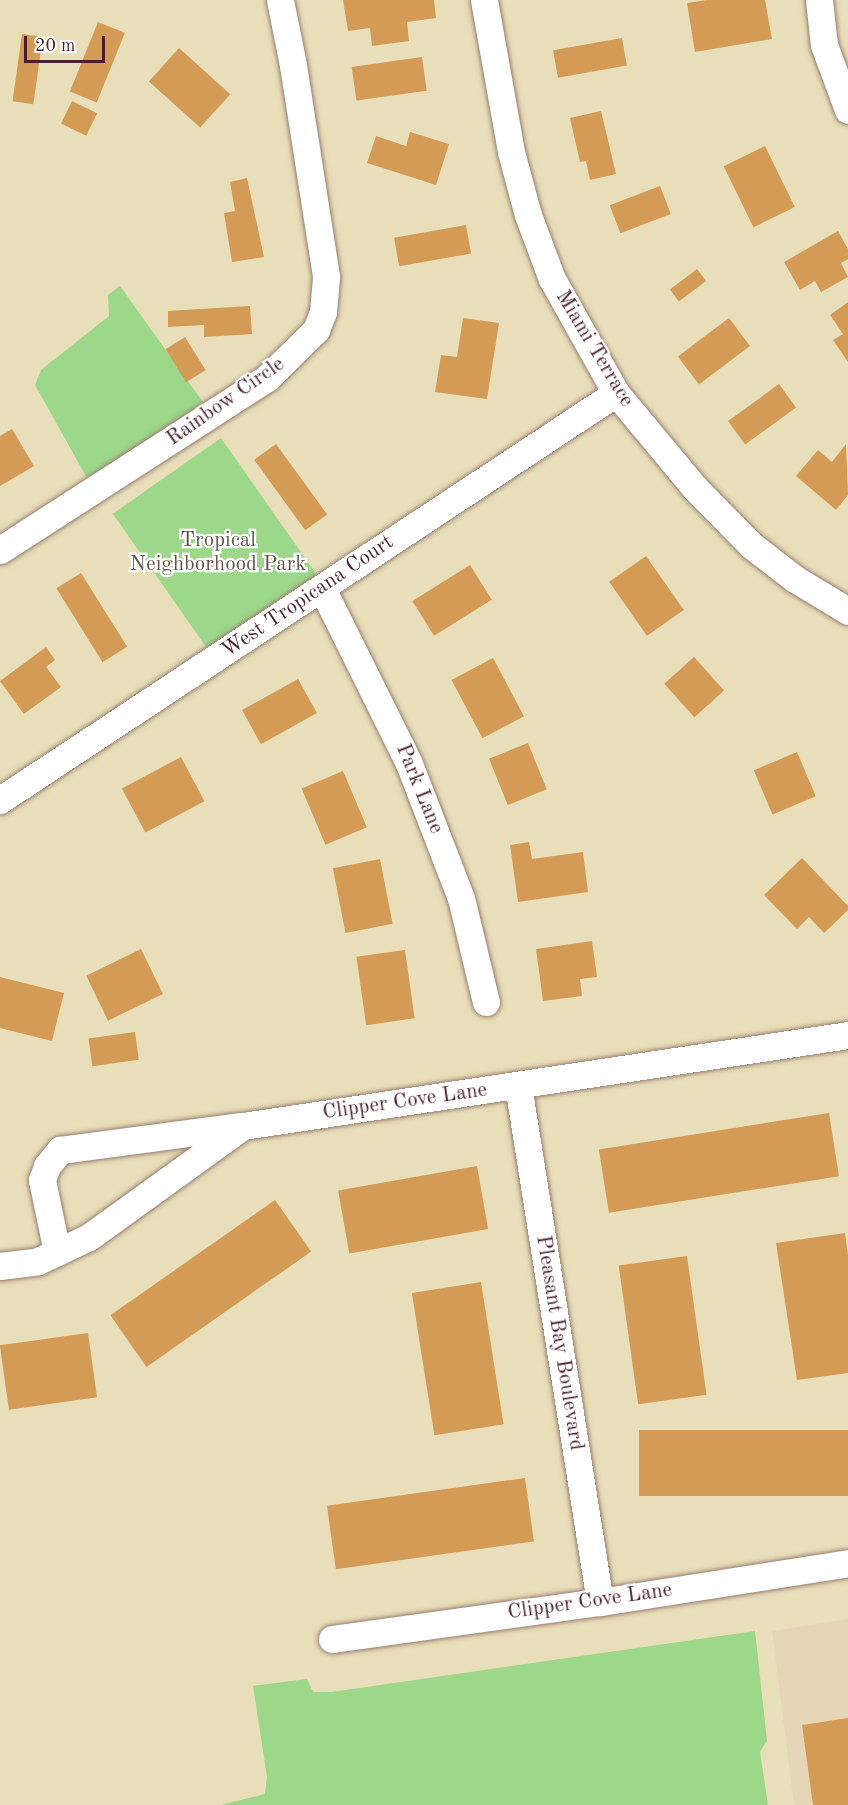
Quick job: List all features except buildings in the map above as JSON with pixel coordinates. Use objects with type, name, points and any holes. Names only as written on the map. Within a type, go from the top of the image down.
[{"type":"street","name":"Rainbow Circle","points":[[0,550],[267,378],[316,330],[323,312],[326,276],[293,65],[280,0]]},
{"type":"street","name":"Miami Terrace","points":[[484,0],[511,152],[528,215],[552,279],[616,393],[695,488],[751,545],[795,579],[848,611]]},
{"type":"street","points":[[819,0],[824,45],[848,110]]},
{"type":"street","name":"West Tropicana Court","points":[[0,801],[616,393]]},
{"type":"street","name":"Park Lane","points":[[322,588],[408,760],[461,898],[486,1002]]},
{"type":"street","name":"Clipper Cove Lane","points":[[0,1266],[38,1261],[89,1237],[243,1126],[848,1035]]},
{"type":"street","name":"Pleasant Bay Boulevard","points":[[518,1085],[600,1602]]},
{"type":"street","points":[[57,1252],[42,1180],[47,1166],[60,1150],[243,1126]]},
{"type":"street","name":"Clipper Cove Lane","points":[[332,1639],[600,1602],[848,1563]]},
{"type":"shaded area","points":[[848,1619],[848,1805],[794,1805],[772,1631]]},
{"type":"green space","points":[[120,286],[205,405],[87,478],[35,385],[41,370],[109,316],[108,295]]},
{"type":"green space","name":"Tropical Neighborhood Park","points":[[221,438],[318,576],[210,652],[113,514]]},
{"type":"green space","points":[[755,1631],[767,1741],[760,1752],[768,1805],[221,1805],[265,1794],[267,1777],[253,1686],[307,1679],[313,1692],[332,1692]]}]
